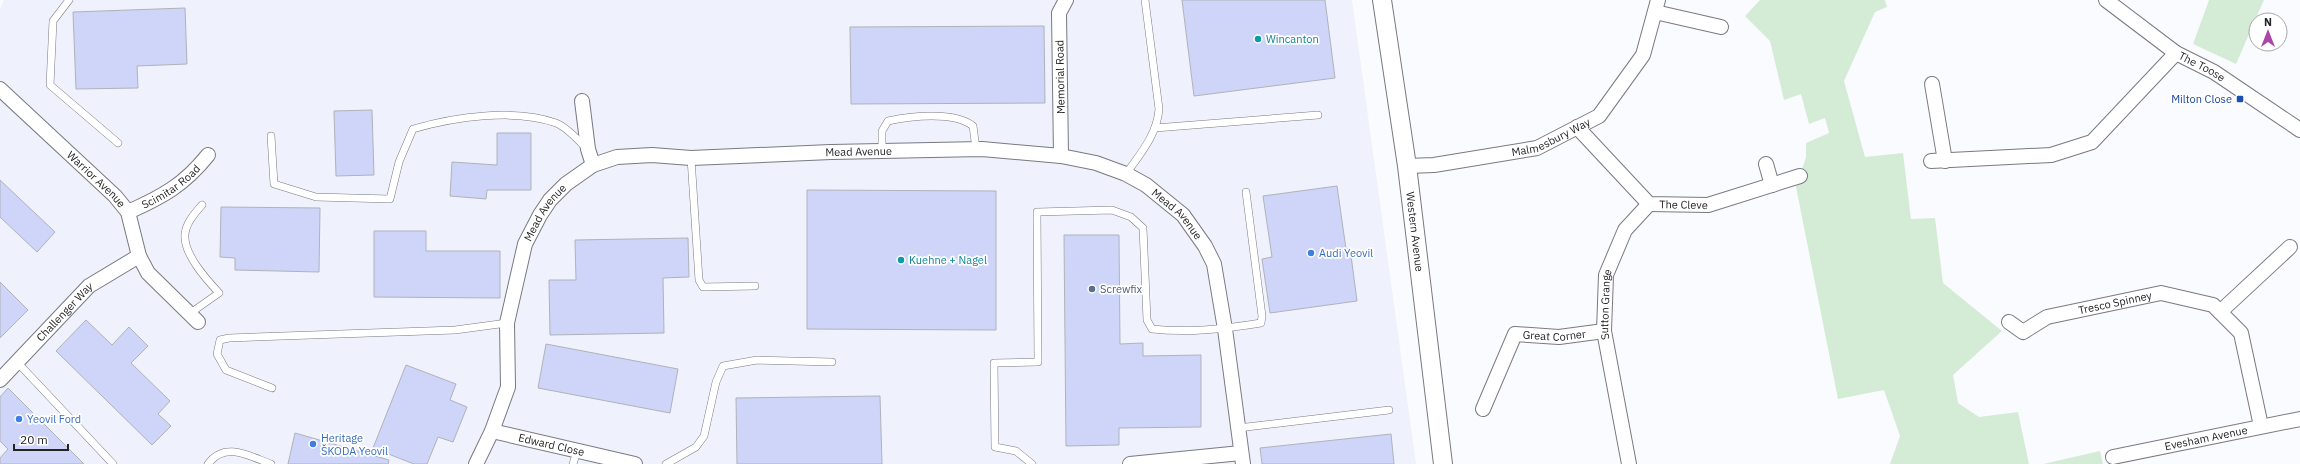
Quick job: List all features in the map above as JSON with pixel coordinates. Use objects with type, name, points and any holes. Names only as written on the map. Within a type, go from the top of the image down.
[{"type":"street","name":"Memorial Road","points":[[1061,156],[1059,13],[1066,0]]},
{"type":"street","name":"Western Avenue","points":[[1382,0],[1407,166],[1443,464]]},
{"type":"street","name":"The Toose","points":[[2106,0],[2176,53],[2214,72],[2300,129]]},
{"type":"street","name":"Malmesbury Way","points":[[1407,166],[1434,165],[1537,148],[1599,116],[1643,54],[1657,6],[1721,27]]},
{"type":"street","points":[[1931,161],[2051,155],[2092,142],[2176,53]]},
{"type":"street","points":[[1932,84],[1945,161]]},
{"type":"street","name":"Warrior Avenue","points":[[0,89],[115,196],[128,212],[139,256],[148,273],[194,318]]},
{"type":"street","points":[[582,101],[588,149],[594,165]]},
{"type":"street","name":"The Cleve","points":[[1577,127],[1649,204],[1708,205],[1800,176]]},
{"type":"street","name":"Mead Avenue","points":[[476,464],[492,431],[508,387],[507,323],[525,244],[540,215],[550,200],[566,184],[594,165],[616,157],[652,155],[691,158],[831,152],[976,149],[1061,156],[1096,163],[1126,174],[1146,185],[1183,215],[1206,246],[1214,264],[1226,329],[1242,459]]},
{"type":"street","name":"Scimitar Road","points":[[128,212],[156,200],[178,185],[192,175],[208,155]]},
{"type":"street","points":[[1766,164],[1772,185]]},
{"type":"street","name":"Sutton Grange","points":[[1629,464],[1604,331],[1606,276],[1625,230],[1649,204]]},
{"type":"street","points":[[2220,312],[2290,246]]},
{"type":"street","name":"Challenger Way","points":[[0,380],[89,286],[139,256]]},
{"type":"street","name":"Tresco Spinney","points":[[2009,322],[2023,332],[2047,317],[2161,293],[2213,305],[2241,333],[2261,426]]},
{"type":"street","name":"Great Corner","points":[[1483,409],[1515,334],[1558,337],[1604,331]]},
{"type":"street","name":"Evesham Avenue","points":[[2113,457],[2300,419]]},
{"type":"street","name":"Edward Close","points":[[492,431],[575,457],[635,464]]},
{"type":"street","points":[[1130,464],[1242,459]]},
{"type":"lane","points":[[69,0],[52,21],[50,85],[118,143]]},
{"type":"lane","points":[[1126,174],[1149,142],[1155,128],[1159,109],[1145,0]]},
{"type":"lane","points":[[1155,128],[1318,115]]},
{"type":"lane","points":[[271,136],[274,184],[316,197],[390,199],[399,162],[413,129],[437,122],[475,116],[523,117],[558,124],[588,149]]},
{"type":"lane","points":[[882,152],[882,131],[888,121],[904,118],[950,117],[965,119],[973,126],[976,149]]},
{"type":"lane","points":[[691,158],[699,280],[703,287],[755,286]]},
{"type":"lane","points":[[1032,464],[1016,451],[995,447],[994,364],[1038,362],[1037,212],[1112,210],[1131,217],[1143,228],[1147,320],[1152,328],[1170,331],[1226,329],[1261,323],[1262,316],[1246,192]]},
{"type":"lane","points":[[194,318],[220,293],[205,278],[189,252],[185,234],[191,218],[202,205]]},
{"type":"lane","points":[[272,388],[226,370],[217,354],[220,340],[229,338],[455,330],[507,323]]},
{"type":"lane","points":[[666,464],[696,447],[704,436],[716,382],[723,366],[757,360],[832,362]]},
{"type":"lane","points":[[17,362],[113,464]]},
{"type":"lane","points":[[1238,428],[1389,410]]},
{"type":"lane","points":[[208,464],[216,454],[225,452],[236,452],[271,464]]},
{"type":"shaded area","points":[[4,0],[1352,0],[1416,464],[0,464],[0,9]]},
{"type":"green space","points":[[1760,0],[1885,0],[1887,7],[1875,12],[1844,81],[1865,157],[1903,153],[1911,219],[1935,218],[1943,283],[2002,331],[1953,375],[1958,403],[1979,417],[2018,412],[2029,464],[1890,464],[1900,436],[1884,390],[1838,399],[1796,187],[1806,157],[1806,143],[1829,133],[1825,118],[1809,124],[1801,94],[1784,100],[1770,41],[1745,16]]},
{"type":"green space","points":[[2209,0],[2264,0],[2259,12],[2248,12],[2248,37],[2236,64],[2193,44]]},
{"type":"green space","points":[[2100,451],[2103,464],[2043,464]]},
{"type":"building","name":"Wincanton","points":[[1182,0],[1325,0],[1335,78],[1194,96]]},
{"type":"building","points":[[185,8],[187,64],[137,66],[138,88],[76,89],[73,12]]},
{"type":"building","points":[[1044,26],[1045,103],[851,104],[850,27]]},
{"type":"building","points":[[372,110],[374,175],[336,176],[334,111]]},
{"type":"building","points":[[497,133],[531,133],[531,190],[487,190],[486,199],[450,196],[452,162],[497,165]]},
{"type":"building","points":[[0,180],[55,232],[37,252],[0,217]]},
{"type":"building","name":"Audi Yeovil","points":[[1337,186],[1346,249],[1350,248],[1357,301],[1270,313],[1262,259],[1272,257],[1263,196]]},
{"type":"building","name":"Kuehne + Nagel","points":[[807,190],[996,191],[996,330],[807,329]]},
{"type":"building","points":[[221,207],[320,208],[319,272],[235,270],[235,258],[220,257]]},
{"type":"building","points":[[374,231],[426,231],[426,251],[500,251],[500,298],[374,297]]},
{"type":"building","name":"Screwfix","points":[[1064,235],[1119,235],[1120,344],[1143,343],[1143,356],[1201,355],[1201,427],[1119,428],[1119,445],[1066,446]]},
{"type":"building","points":[[688,238],[689,277],[663,278],[664,333],[550,335],[549,280],[576,280],[575,240]]},
{"type":"building","points":[[0,282],[28,310],[0,338]]},
{"type":"building","points":[[86,320],[112,345],[129,327],[148,346],[131,363],[170,401],[158,414],[171,426],[152,445],[56,351]]},
{"type":"building","points":[[546,344],[678,369],[670,413],[538,388]]},
{"type":"building","points":[[406,365],[456,384],[450,400],[467,407],[453,442],[438,437],[427,464],[414,464],[373,448]]},
{"type":"building","name":"Yeovil Ford","points":[[8,388],[84,464],[0,464],[0,458],[8,449],[0,441],[0,397]]},
{"type":"building","points":[[880,396],[882,464],[737,464],[736,398]]},
{"type":"building","name":"Heritage ŠKODA Yeovil","points":[[295,433],[389,460],[388,464],[288,464]]},
{"type":"building","points":[[1391,434],[1394,464],[1262,464],[1260,448]]},
{"type":"place","name":"Wincanton","points":[[1258,39]]},
{"type":"place","name":"Milton Close","points":[[2240,99]]},
{"type":"place","name":"Audi Yeovil","points":[[1311,253]]},
{"type":"place","name":"Kuehne + Nagel","points":[[901,260]]},
{"type":"place","name":"Screwfix","points":[[1092,289]]},
{"type":"place","name":"Yeovil Ford","points":[[19,419]]},
{"type":"place","name":"Heritage ŠKODA Yeovil","points":[[313,444]]}]
